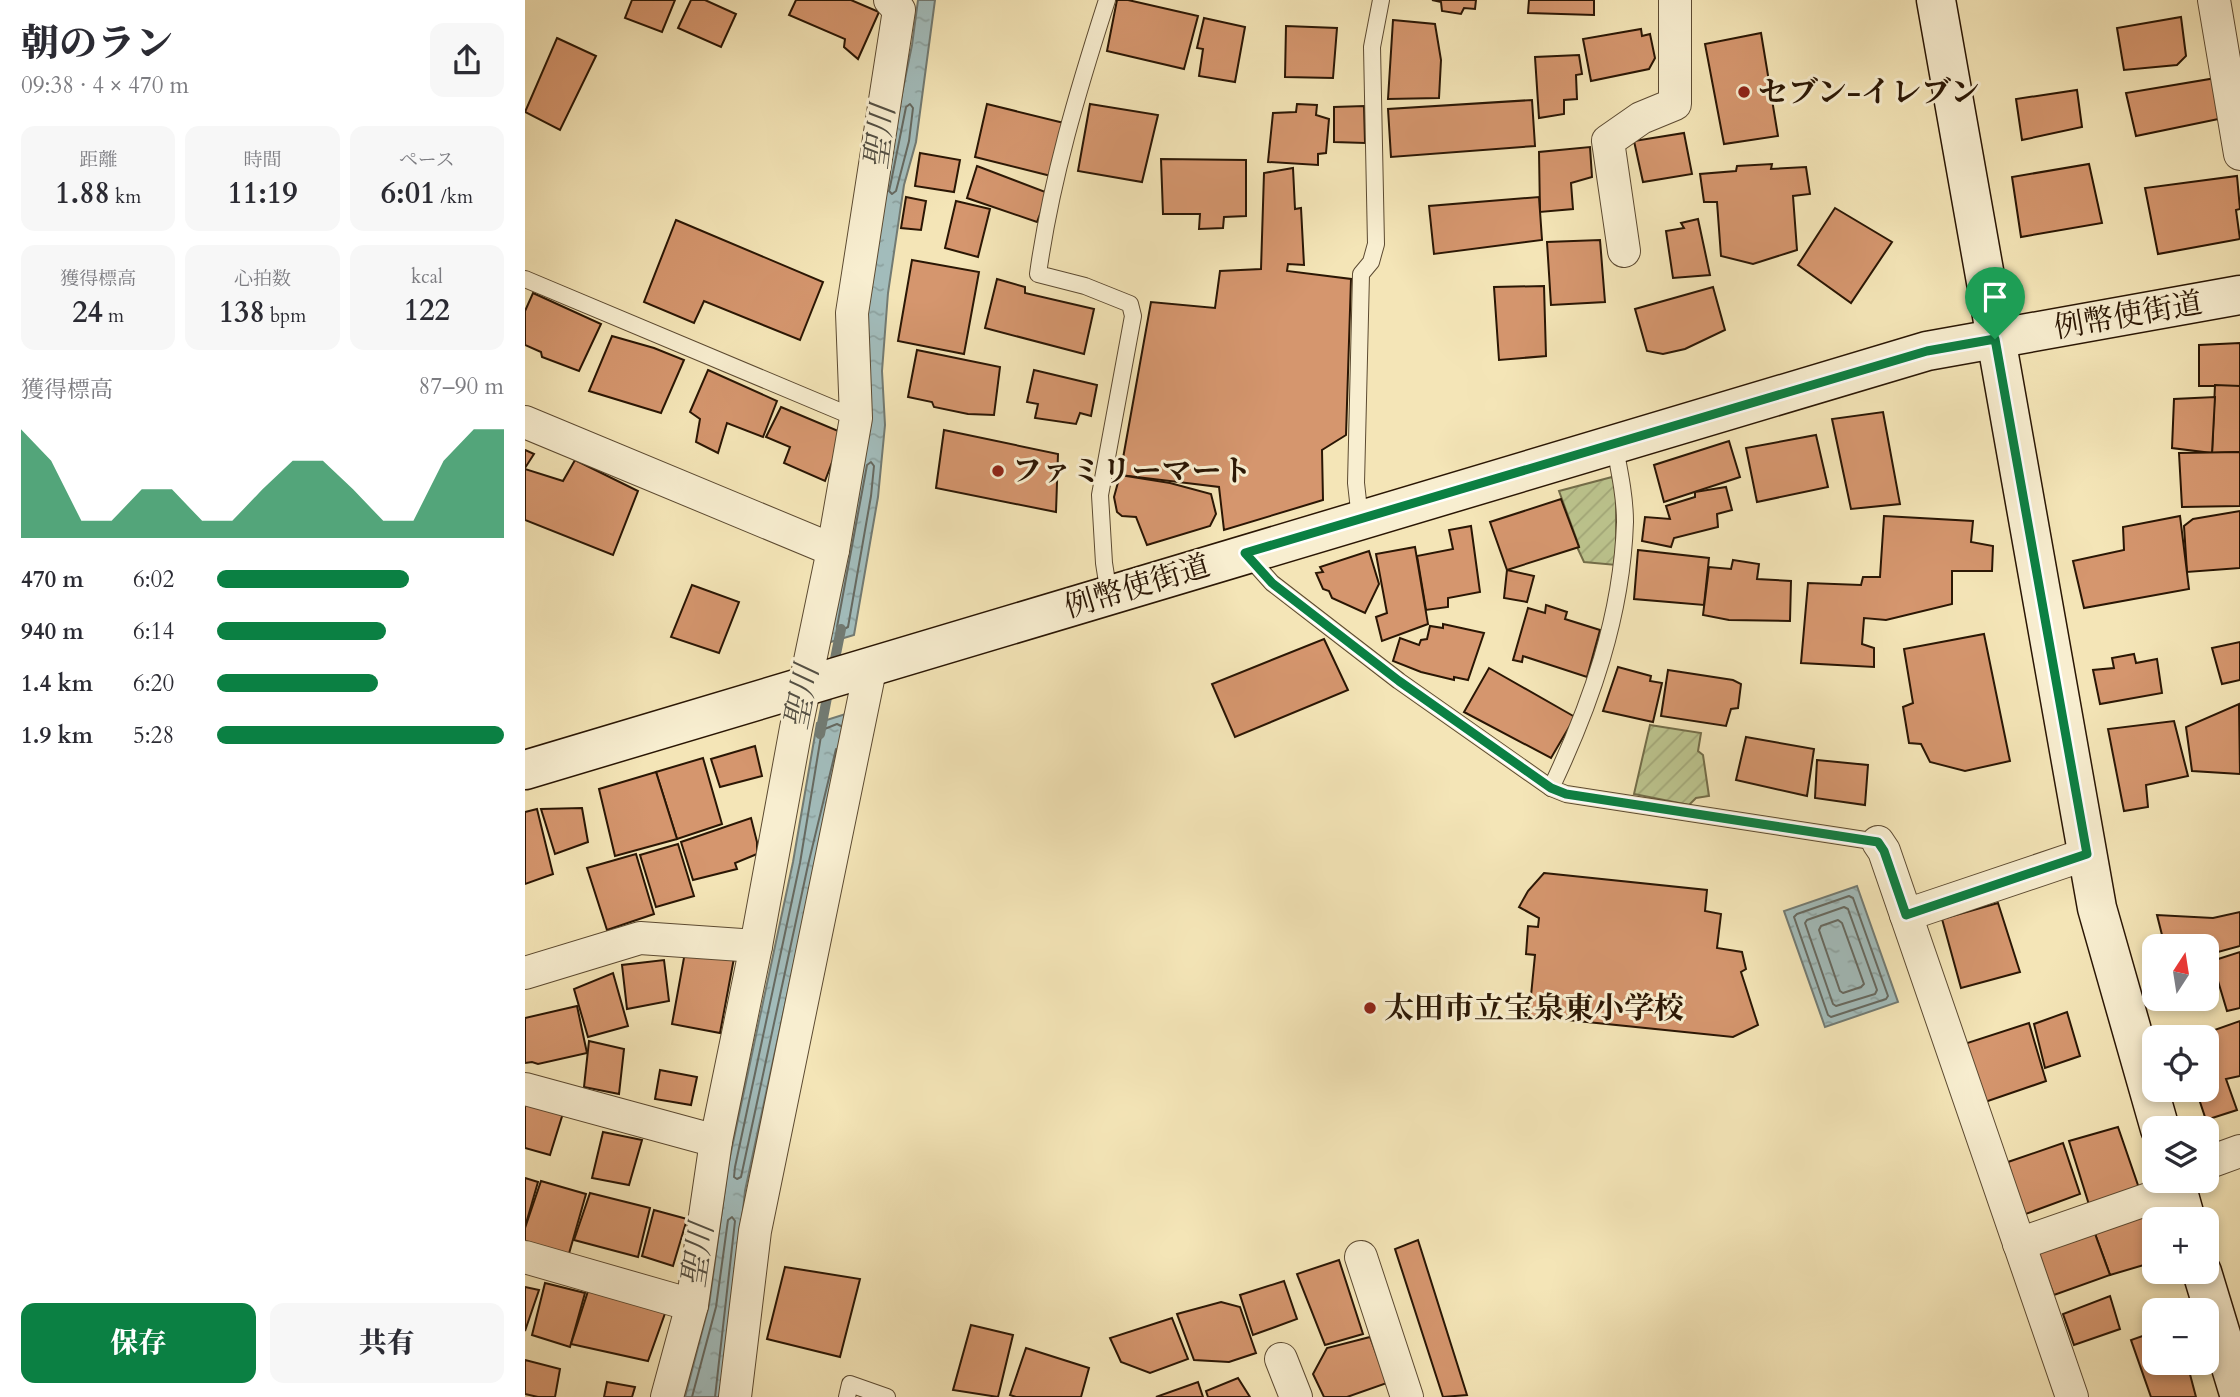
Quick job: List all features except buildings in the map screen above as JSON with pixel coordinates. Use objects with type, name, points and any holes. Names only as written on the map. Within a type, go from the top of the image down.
[{"type":"main road","points":[[1936,0],[2097,908],[2155,1116]]},
{"type":"main road","name":"例幣使街道","points":[[525,770],[1927,351],[2240,295]]},
{"type":"main road","points":[[2206,1284],[2240,1397]]},
{"type":"street","points":[[667,1397],[692,1305],[716,1141],[810,685],[856,418],[852,313],[899,10],[890,0]]},
{"type":"street","points":[[1624,251],[1608,141],[1641,118],[1675,104],[1675,0]]},
{"type":"street","points":[[2214,0],[2230,36],[2240,154]]},
{"type":"street","points":[[525,422],[833,550]]},
{"type":"street","points":[[735,1397],[755,1231],[864,667]]},
{"type":"street","points":[[1878,842],[1884,851],[2072,1397]]},
{"type":"street","points":[[1906,915],[2087,854]]},
{"type":"street","points":[[525,973],[640,938],[757,946]]},
{"type":"street","points":[[525,1089],[716,1141]]},
{"type":"street","points":[[2219,1159],[2240,1151]]},
{"type":"street","points":[[2019,1244],[2179,1197]]},
{"type":"street","points":[[525,1257],[692,1305]]},
{"type":"street","points":[[1361,1257],[1407,1397]]},
{"type":"street","points":[[1281,1359],[1296,1397]]},
{"type":"lane","points":[[1107,0],[1072,108],[1043,234],[1038,274],[1085,286],[1130,304],[1133,316],[1100,495],[1104,563],[1109,595]]},
{"type":"lane","points":[[1360,519],[1356,483],[1361,274],[1371,262],[1376,244],[1372,47],[1381,0]]},
{"type":"lane","points":[[525,279],[856,418]]},
{"type":"lane","points":[[1551,788],[1584,716],[1614,615],[1625,520],[1622,482],[1614,443]]},
{"type":"lane","points":[[1245,553],[1272,583],[1399,681],[1551,788],[1566,794],[1878,842]]},
{"type":"lane","points":[[846,1397],[850,1384],[887,1397]]},
{"type":"green space","points":[[1612,477],[1616,486],[1616,565],[1584,562],[1559,491]]},
{"type":"green space","points":[[1650,725],[1701,733],[1698,751],[1703,755],[1709,796],[1696,798],[1689,805],[1634,794]]},
{"type":"water","points":[[918,0],[935,0],[916,142],[904,185],[888,293],[882,371],[885,425],[878,497],[854,635],[827,643],[884,181],[912,45]]},
{"type":"water","points":[[852,712],[815,866],[745,1191],[725,1385],[722,1397],[685,1397],[709,1305],[728,1166],[793,862],[817,723]]},
{"type":"water","points":[[1857,886],[1898,1002],[1825,1027],[1784,911]]},
{"type":"waterway","name":"聖川","points":[[833,669],[841,629]]},
{"type":"waterway","name":"聖川","points":[[820,734],[829,687]]},
{"type":"place","name":"セブン-イレブン","points":[[1744,92]]},
{"type":"place","name":"ファミリーマート","points":[[998,471]]},
{"type":"place","name":"太田市立宝泉東小学校","points":[[1370,1008]]},
{"type":"route","points":[[1995,339],[2087,854],[1906,915],[1884,851],[1878,842],[1566,794],[1551,788],[1399,681],[1272,583],[1245,553],[1927,351],[1995,339]]}]
